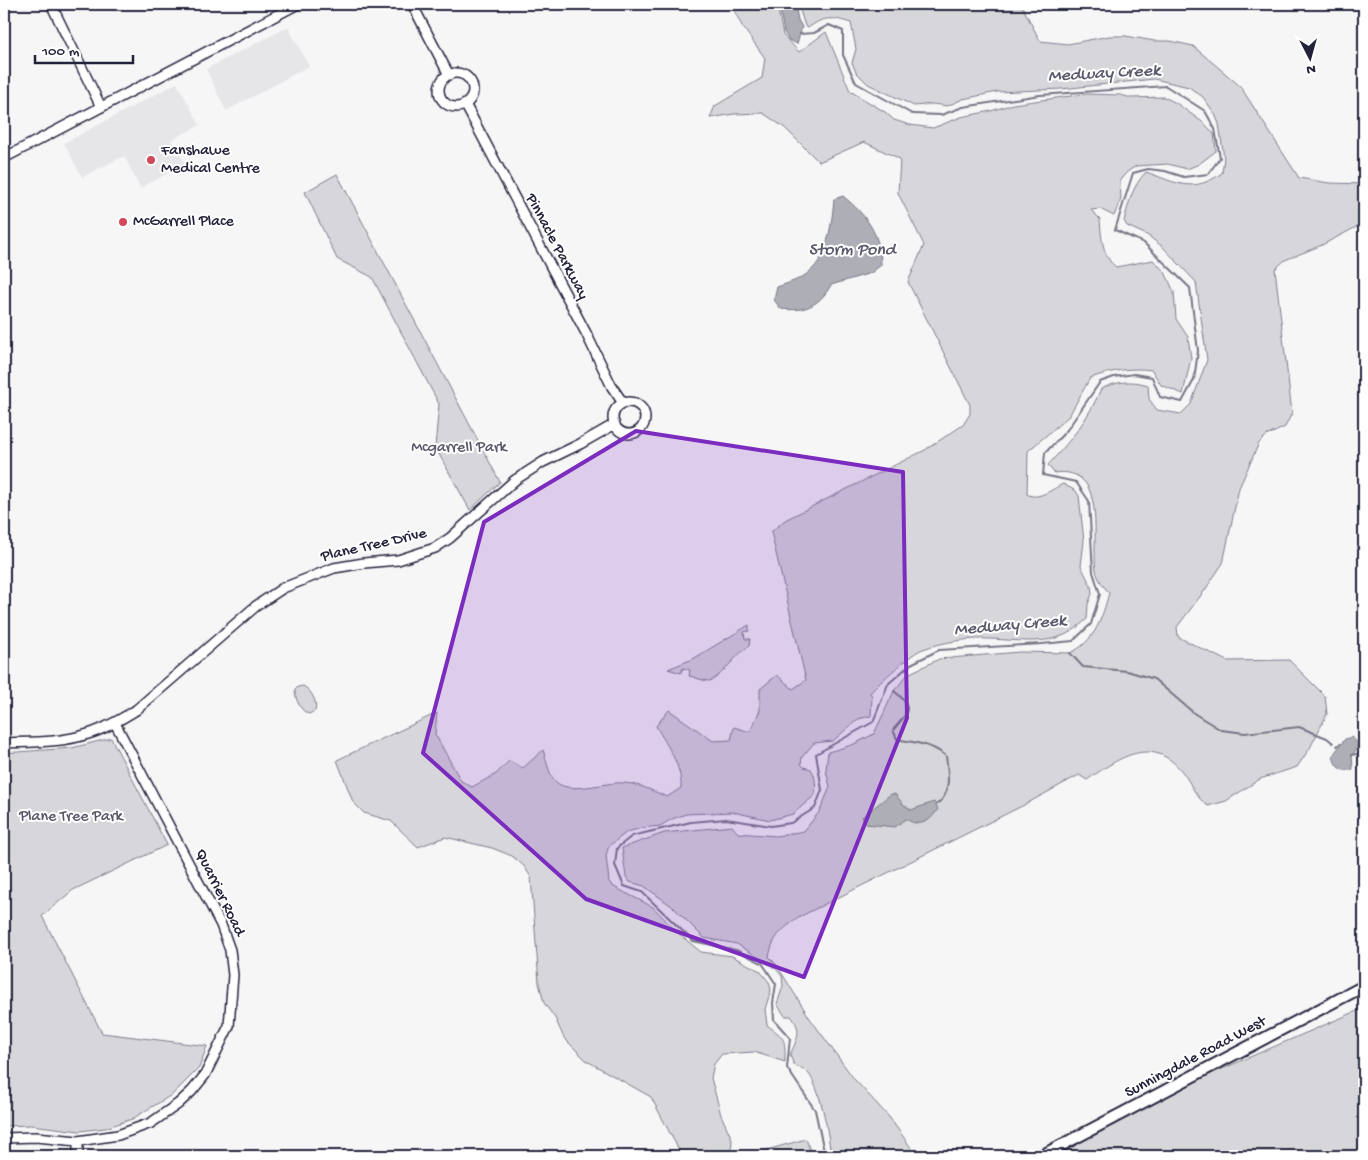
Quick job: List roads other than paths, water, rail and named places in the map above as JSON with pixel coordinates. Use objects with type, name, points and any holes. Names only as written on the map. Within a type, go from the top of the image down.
[{"type":"main road","name":"Sunningdale Road West","points":[[1041,1156],[1364,986]]},
{"type":"street","points":[[50,4],[101,107]]},
{"type":"street","points":[[4,158],[298,4]]},
{"type":"street","points":[[412,4],[449,75]]},
{"type":"street","points":[[462,74],[471,82],[472,95],[464,104],[453,106],[442,99],[440,84],[449,75],[462,74]]},
{"type":"street","name":"Pinnacle Parkway","points":[[464,104],[586,333],[612,387],[623,403]]},
{"type":"street","points":[[632,402],[641,406],[645,415],[644,425],[636,432],[626,433],[614,424],[615,409],[623,403],[632,402]]},
{"type":"street","name":"Plane Tree Drive","points":[[4,743],[57,740],[88,734],[115,722],[136,710],[256,606],[283,588],[334,568],[398,560],[435,548],[450,538],[515,480],[543,462],[580,444],[614,424]]},
{"type":"street","name":"Quarrier Road","points":[[4,1138],[36,1137],[78,1141],[108,1138],[152,1123],[178,1104],[205,1075],[229,1026],[233,975],[230,950],[221,925],[115,722]]},
{"type":"street","points":[[78,1141],[78,1156]]},
{"type":"water","points":[[779,4],[795,4],[798,20],[802,27],[797,44],[789,40],[784,32]]},
{"type":"water","name":"Storm Pond","points":[[843,196],[859,210],[871,226],[878,244],[881,265],[871,273],[831,285],[822,298],[810,306],[790,310],[781,309],[774,300],[777,287],[802,277],[821,258],[828,239],[834,199]]},
{"type":"water","points":[[1351,737],[1358,743],[1357,749],[1352,755],[1353,769],[1345,770],[1337,766],[1333,755],[1345,739]]},
{"type":"water","points":[[891,794],[895,794],[911,810],[934,802],[938,809],[932,817],[920,823],[911,822],[906,819],[895,827],[866,824],[862,817]]},
{"type":"waterway","name":"Medway Creek","points":[[800,34],[814,33],[829,25],[843,31],[843,55],[856,83],[912,114],[941,115],[963,107],[1040,95],[1166,86],[1205,111],[1215,129],[1220,158],[1208,174],[1184,177],[1165,171],[1148,169],[1133,173],[1115,230],[1144,243],[1190,288],[1198,351],[1194,380],[1182,402],[1160,397],[1152,377],[1134,374],[1114,377],[1100,382],[1067,430],[1045,453],[1043,475],[1076,482],[1089,501],[1093,572],[1100,594],[1091,624],[1073,641],[939,650],[911,664],[888,684],[873,722],[816,754],[822,790],[815,808],[791,823],[771,826],[726,819],[691,822],[632,836],[617,848],[615,865],[624,886],[642,892],[693,941],[736,950],[762,963],[776,984],[773,1003],[774,1020],[790,1038],[787,1068],[815,1110],[825,1156]]},
{"type":"waterway","points":[[1070,653],[1083,667],[1127,671],[1154,679],[1195,714],[1221,730],[1245,733],[1299,727],[1327,738],[1333,743]]},
{"type":"waterway","points":[[894,691],[905,701],[907,706],[905,714],[893,730],[897,739],[929,746],[946,756],[947,789],[942,800],[937,804]]},
{"type":"waterway","points":[[1352,755],[1364,752]]},
{"type":"place","name":"Fanshawe Medical Centre","points":[[151,160]]},
{"type":"place","name":"McGarrell Place","points":[[123,222]]},
{"type":"park label","name":"Mcgarrell Park","points":[[459,448]]},
{"type":"park label","name":"Plane Tree Park","points":[[71,817]]}]
